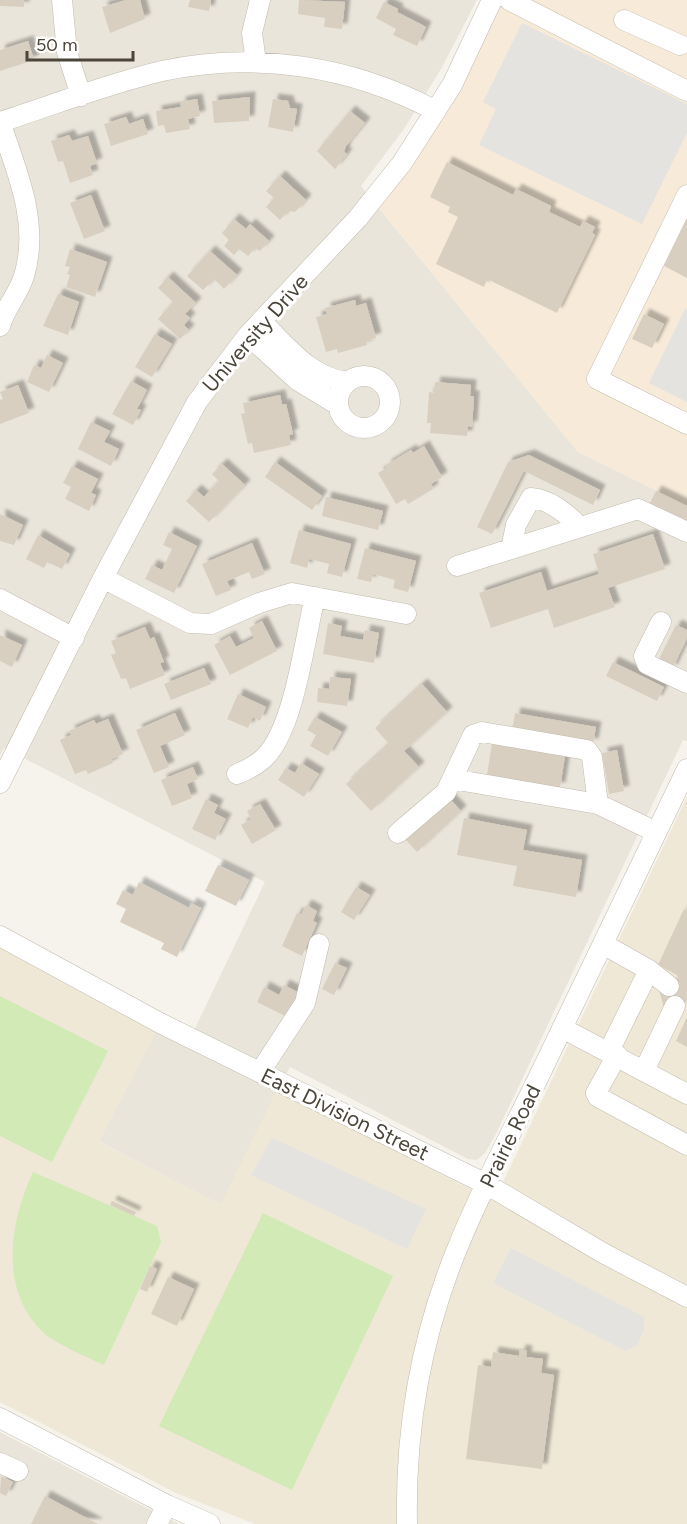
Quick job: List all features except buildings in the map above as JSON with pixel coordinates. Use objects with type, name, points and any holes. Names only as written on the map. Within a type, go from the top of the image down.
[{"type":"street","points":[[62,0],[67,52],[81,96]]},
{"type":"street","points":[[256,62],[252,33],[260,0]]},
{"type":"street","name":"University Drive","points":[[0,783],[193,409],[255,328],[373,200],[402,163],[436,111],[492,0]]},
{"type":"street","points":[[509,0],[687,91]]},
{"type":"street","points":[[624,20],[680,45]]},
{"type":"street","points":[[1,317],[10,308],[22,282],[29,254],[30,230],[25,197],[0,122],[162,71],[215,63],[256,62],[309,67],[387,88],[436,111]]},
{"type":"street","points":[[687,195],[597,379],[687,424]]},
{"type":"street","points":[[255,328],[322,377],[348,382]]},
{"type":"street","points":[[255,328],[297,380],[338,405],[347,422],[365,428],[375,426],[388,412],[389,393],[376,379],[366,376],[348,382],[342,388],[338,405]]},
{"type":"street","points":[[511,549],[516,525],[531,498],[538,498],[564,511],[580,527]]},
{"type":"street","points":[[457,566],[638,509],[687,532]]},
{"type":"street","points":[[104,578],[200,625],[211,624],[277,596],[292,593],[406,614]]},
{"type":"street","points":[[237,774],[250,769],[265,757],[283,726],[291,705],[315,597]]},
{"type":"street","points":[[0,599],[74,638]]},
{"type":"street","points":[[661,622],[644,656],[647,664],[687,683]]},
{"type":"street","points":[[398,833],[446,792],[473,735],[482,732],[587,750],[592,757],[598,804]]},
{"type":"street","name":"Prairie Road","points":[[407,1524],[408,1451],[423,1354],[449,1268],[486,1184],[687,769]]},
{"type":"street","points":[[452,779],[598,804],[656,832]]},
{"type":"street","name":"East Division Street","points":[[0,936],[160,1023],[486,1184],[603,1252],[687,1297]]},
{"type":"street","points":[[260,1072],[305,1003],[319,944]]},
{"type":"street","points":[[603,944],[650,970],[669,986]]},
{"type":"street","points":[[650,970],[596,1093],[598,1097],[687,1145]]},
{"type":"street","points":[[644,1071],[675,1006]]},
{"type":"street","points":[[562,1028],[687,1094]]},
{"type":"street","points":[[0,1418],[167,1505],[210,1524]]},
{"type":"street","points":[[0,1463],[18,1471]]},
{"type":"street","points":[[157,1524],[167,1505]]},
{"type":"shaded area","points":[[0,0],[477,0],[441,69],[404,129],[361,186],[578,452],[687,505],[687,741],[683,740],[497,1132],[485,1153],[477,1160],[468,1159],[290,1067],[221,1205],[98,1141],[158,1028],[188,1043],[265,882],[4,748],[0,755]]},
{"type":"shaded area","points":[[492,0],[687,0],[687,506],[578,452],[373,200]]},
{"type":"shaded area","points":[[522,23],[687,104],[687,133],[642,224],[479,145],[496,109],[483,102]]},
{"type":"shaded area","points":[[685,309],[687,310],[687,402],[649,383]]},
{"type":"shaded area","points":[[687,797],[687,1524],[255,1524],[176,1493],[0,1402],[0,947],[158,1028],[99,1142],[221,1204],[277,1090],[494,1201]]},
{"type":"shaded area","points":[[272,1138],[426,1209],[407,1249],[251,1175]]},
{"type":"shaded area","points":[[511,1248],[644,1317],[644,1330],[637,1345],[626,1351],[493,1283]]},
{"type":"shaded area","points":[[0,1432],[135,1502],[179,1524],[0,1524]]},
{"type":"green space","points":[[0,996],[108,1051],[52,1162],[0,1136]]},
{"type":"green space","points":[[33,1172],[157,1226],[161,1242],[104,1365],[47,1336],[32,1319],[21,1301],[15,1281],[14,1238],[24,1193]]},
{"type":"green space","points":[[263,1213],[393,1276],[292,1490],[159,1426]]}]
